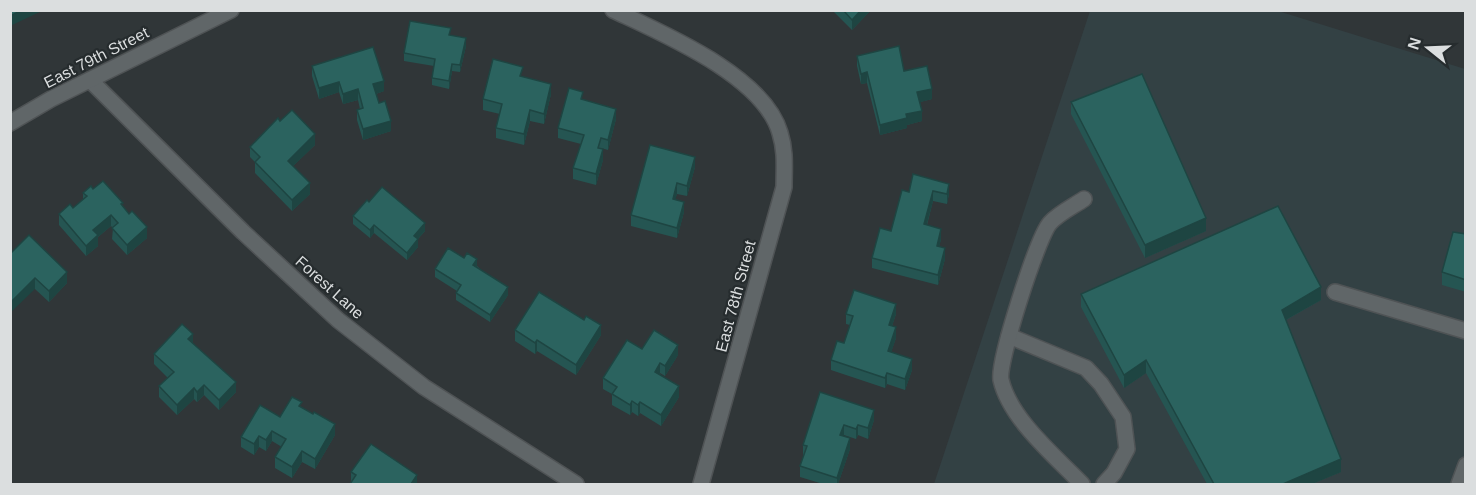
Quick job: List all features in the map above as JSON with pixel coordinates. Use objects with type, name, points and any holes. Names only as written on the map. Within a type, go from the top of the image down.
[{"type":"street","name":"East 79th Street","points":[[10,123],[204,17],[231,10]]},
{"type":"street","name":"East 78th Street","points":[[613,10],[688,48],[736,78],[760,98],[781,135],[785,156],[783,187],[701,484]]},
{"type":"street","name":"Forest Lane","points":[[90,80],[243,232],[338,320],[424,387],[576,484]]},
{"type":"street","points":[[1082,484],[1014,412],[1000,378],[1009,336],[1030,268],[1049,224],[1084,199]]},
{"type":"street","points":[[1335,292],[1466,331]]},
{"type":"street","points":[[1009,336],[1086,368],[1101,384],[1123,417],[1127,449],[1114,473],[1104,484]]},
{"type":"street","points":[[1459,484],[1466,465]]},
{"type":"shaded area","points":[[1090,11],[1278,11],[1465,69],[1465,484],[934,484]]},
{"type":"building","points":[[10,10],[22,10],[10,16]]},
{"type":"building","points":[[843,10],[861,10],[852,20]]},
{"type":"building","points":[[410,21],[451,28],[449,35],[466,38],[460,65],[452,64],[449,81],[432,78],[435,59],[404,53]]},
{"type":"building","points":[[899,46],[904,71],[927,66],[932,89],[917,92],[922,111],[906,114],[907,118],[880,125],[867,72],[861,74],[857,56]]},
{"type":"building","points":[[373,47],[384,81],[373,84],[379,103],[385,101],[391,121],[363,129],[357,110],[363,108],[358,89],[343,94],[339,82],[319,88],[312,66]]},
{"type":"building","points":[[493,59],[523,67],[520,76],[551,84],[544,114],[530,110],[524,134],[496,128],[502,104],[483,99]]},
{"type":"building","points":[[1142,74],[1206,218],[1145,245],[1071,102]]},
{"type":"building","points":[[569,88],[583,92],[581,99],[616,109],[608,140],[601,138],[598,148],[603,149],[596,174],[573,168],[584,135],[558,128]]},
{"type":"building","points":[[292,110],[315,134],[288,161],[310,183],[292,200],[255,162],[260,157],[250,147],[278,118],[280,121]]},
{"type":"building","points":[[650,145],[695,157],[687,186],[677,183],[673,199],[684,202],[677,228],[631,215]]},
{"type":"building","points":[[913,174],[949,184],[947,194],[933,191],[924,224],[941,229],[937,246],[945,248],[938,275],[872,258],[880,228],[891,231],[902,190],[909,192]]},
{"type":"building","points":[[103,181],[123,203],[121,204],[129,214],[132,211],[147,227],[127,245],[112,228],[118,223],[111,215],[93,230],[98,235],[86,246],[59,214],[70,204],[73,208],[87,196],[83,193],[91,186],[93,189]]},
{"type":"building","points":[[382,187],[425,223],[414,236],[418,239],[407,253],[374,225],[370,230],[353,216]]},
{"type":"building","points":[[1278,206],[1321,287],[1282,310],[1341,459],[1283,484],[1214,484],[1146,360],[1124,375],[1081,294]]},
{"type":"building","points":[[1453,232],[1466,234],[1466,280],[1442,272]]},
{"type":"building","points":[[29,235],[67,272],[49,291],[35,278],[10,303],[10,254]]},
{"type":"building","points":[[448,248],[464,258],[467,253],[477,259],[473,265],[508,287],[490,315],[456,293],[461,285],[435,269]]},
{"type":"building","points":[[854,290],[896,304],[889,325],[896,327],[888,351],[912,359],[905,379],[887,373],[885,378],[831,360],[837,341],[844,343],[853,316],[846,314]]},
{"type":"building","points":[[539,292],[584,320],[586,316],[601,325],[576,365],[537,340],[535,343],[515,330]]},
{"type":"building","points":[[182,324],[193,334],[188,339],[236,382],[219,400],[204,385],[197,392],[194,388],[177,405],[159,386],[174,372],[154,354]]},
{"type":"building","points":[[654,330],[678,345],[665,366],[660,363],[655,372],[679,386],[661,415],[640,402],[638,405],[632,401],[630,405],[612,394],[617,387],[603,378],[627,340],[642,349]]},
{"type":"building","points":[[820,392],[874,410],[868,428],[858,425],[856,429],[844,425],[840,435],[850,438],[837,478],[800,466],[807,446],[803,445]]},
{"type":"building","points":[[292,397],[302,402],[299,406],[335,424],[315,459],[302,451],[292,467],[275,457],[286,439],[272,431],[266,440],[259,436],[254,444],[241,437],[260,405],[280,417]]},
{"type":"building","points":[[371,444],[417,475],[411,484],[350,484],[356,475],[351,472]]}]
